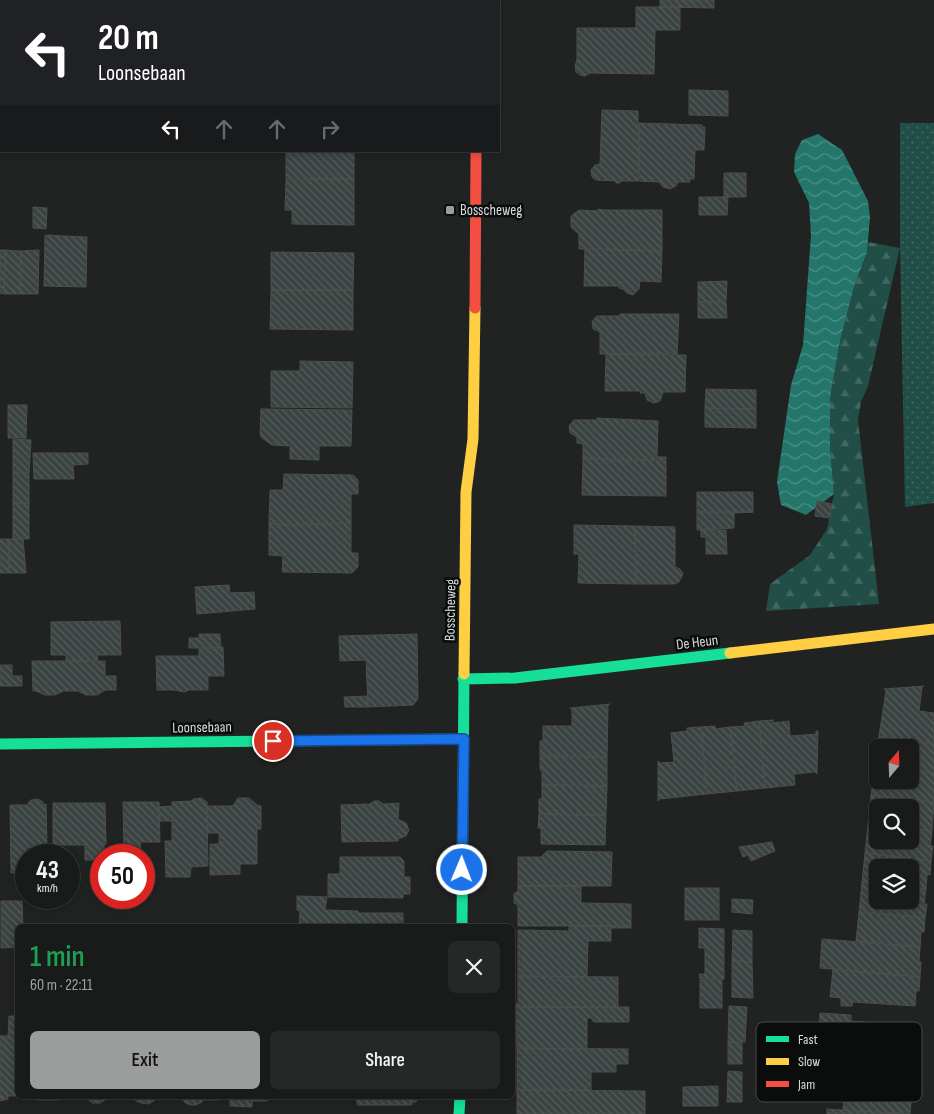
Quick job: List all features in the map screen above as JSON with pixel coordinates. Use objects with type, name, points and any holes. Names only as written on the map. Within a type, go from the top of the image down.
[{"type":"street","name":"Bosscheweg","points":[[462,924],[466,492],[473,438],[475,382],[476,152]]},
{"type":"street","name":"De Heun","points":[[463,679],[515,678],[934,629]]},
{"type":"street","name":"Loonsebaan","points":[[0,744],[464,739]]},
{"type":"street","points":[[459,1114],[460,1099]]},
{"type":"green space","points":[[900,123],[934,123],[934,503],[905,507],[900,248]]},
{"type":"green space","points":[[868,242],[900,248],[868,386],[861,402],[858,420],[879,604],[766,611],[770,584],[810,555],[827,529],[834,494],[830,448],[830,398],[840,341],[854,287],[867,252]]},
{"type":"water","points":[[818,134],[842,150],[868,201],[870,217],[867,252],[854,287],[840,341],[830,398],[830,448],[834,494],[806,515],[781,505],[777,482],[791,385],[803,345],[811,235],[809,203],[794,172],[795,154],[802,140]]},
{"type":"building","points":[[660,0],[714,0],[714,8],[660,7]]},
{"type":"building","points":[[636,7],[680,7],[680,30],[655,30],[654,74],[590,73],[585,76],[576,72],[577,28],[636,28]]},
{"type":"building","points":[[689,90],[728,91],[728,116],[689,115]]},
{"type":"building","points":[[602,110],[638,111],[638,181],[620,181],[620,183],[616,183],[616,181],[596,180],[592,177],[591,170],[595,165],[600,164]]},
{"type":"building","points":[[639,123],[702,125],[702,127],[705,127],[704,150],[695,150],[694,179],[689,179],[690,182],[678,182],[676,186],[670,189],[663,187],[659,182],[639,181]]},
{"type":"building","points":[[286,152],[354,152],[354,179],[286,179]]},
{"type":"building","points":[[724,173],[746,173],[746,197],[724,197]]},
{"type":"building","points":[[354,179],[354,225],[292,224],[292,210],[285,210],[286,180]]},
{"type":"building","points":[[699,197],[728,197],[727,215],[699,215]]},
{"type":"building","points":[[33,207],[47,208],[46,229],[33,228]]},
{"type":"building","points":[[598,209],[662,210],[662,251],[579,249],[579,234],[571,227],[571,216],[579,210],[598,211]]},
{"type":"building","points":[[45,235],[87,237],[86,287],[44,286]]},
{"type":"building","points":[[585,249],[662,251],[661,282],[640,281],[639,289],[633,295],[619,288],[619,286],[584,286]]},
{"type":"building","points":[[0,250],[5,250],[4,294],[0,293]]},
{"type":"building","points":[[5,250],[21,251],[20,294],[4,294]]},
{"type":"building","points":[[39,250],[38,294],[20,294],[21,251]]},
{"type":"building","points":[[271,252],[354,253],[353,290],[271,290]]},
{"type":"building","points":[[727,281],[726,301],[698,302],[698,282]]},
{"type":"building","points":[[271,290],[353,290],[353,330],[270,329]]},
{"type":"building","points":[[698,302],[726,302],[727,318],[698,318]]},
{"type":"building","points":[[620,314],[679,314],[677,354],[600,354],[600,332],[593,329],[592,321],[597,316],[620,316]]},
{"type":"building","points":[[606,354],[686,355],[685,392],[663,392],[660,401],[654,403],[647,400],[645,393],[640,393],[640,391],[605,391]]},
{"type":"building","points":[[300,361],[353,362],[352,408],[271,407],[271,371],[300,371]]},
{"type":"building","points":[[706,389],[756,390],[756,409],[705,408]]},
{"type":"building","points":[[8,405],[27,405],[26,438],[8,438]]},
{"type":"building","points":[[705,408],[756,409],[756,428],[705,427]]},
{"type":"building","points":[[261,409],[352,410],[351,446],[319,446],[319,460],[290,459],[290,446],[272,445],[262,438],[260,434]]},
{"type":"building","points":[[597,418],[658,421],[657,457],[666,457],[666,460],[583,459],[583,444],[577,443],[577,437],[570,433],[569,426],[574,420],[597,420]]},
{"type":"building","points":[[13,439],[31,440],[29,473],[13,472]]},
{"type":"building","points":[[33,453],[88,453],[88,464],[73,465],[74,479],[34,479]]},
{"type":"building","points":[[583,459],[666,461],[666,496],[582,495]]},
{"type":"building","points":[[13,472],[29,473],[29,503],[13,503]]},
{"type":"building","points":[[284,474],[353,475],[358,480],[358,494],[351,494],[351,523],[283,525],[269,523],[270,490],[283,490]]},
{"type":"building","points":[[697,492],[753,492],[753,512],[697,512]]},
{"type":"building","points":[[817,501],[832,504],[830,518],[815,516]]},
{"type":"building","points":[[13,503],[29,503],[29,539],[13,539]]},
{"type":"building","points":[[697,512],[753,512],[734,513],[734,528],[697,530]]},
{"type":"building","points":[[269,523],[283,525],[351,523],[351,553],[358,553],[358,567],[352,573],[282,572],[283,556],[269,555]]},
{"type":"building","points":[[574,525],[635,526],[636,584],[578,583],[579,554],[574,554]]},
{"type":"building","points":[[635,526],[675,527],[675,567],[680,569],[683,574],[679,582],[674,584],[636,584]]},
{"type":"building","points":[[701,530],[726,530],[727,554],[706,554],[706,537],[701,537]]},
{"type":"building","points":[[0,539],[9,539],[9,573],[0,573]]},
{"type":"building","points":[[9,539],[23,539],[26,573],[9,573]]},
{"type":"building","points":[[229,585],[230,593],[254,592],[255,609],[197,614],[195,587]]},
{"type":"building","points":[[120,621],[121,655],[97,655],[98,660],[66,661],[66,655],[51,655],[51,622]]},
{"type":"building","points":[[199,634],[220,634],[221,648],[189,648],[189,638],[199,638]]},
{"type":"building","points":[[417,634],[418,699],[413,705],[368,707],[366,660],[340,661],[339,636]]},
{"type":"building","points":[[223,647],[224,676],[208,676],[208,690],[189,690],[184,692],[157,690],[156,656],[199,656],[199,649]]},
{"type":"building","points":[[32,661],[105,661],[105,676],[116,676],[116,690],[105,690],[97,695],[86,695],[78,691],[63,691],[55,695],[45,695],[33,691]]},
{"type":"building","points":[[0,665],[12,665],[12,676],[22,676],[22,686],[0,686]]},
{"type":"building","points":[[924,686],[922,687],[919,711],[934,713],[934,744],[919,742],[919,739],[879,736],[886,691],[884,689]]},
{"type":"building","points":[[368,696],[368,707],[345,707],[344,697]]},
{"type":"building","points":[[610,704],[608,705],[607,757],[540,756],[543,726],[572,726],[572,709],[570,708]]},
{"type":"building","points":[[773,720],[773,723],[789,721],[790,736],[816,734],[816,731],[818,731],[817,774],[815,772],[794,774],[795,785],[765,788],[759,721]]},
{"type":"building","points":[[759,721],[765,788],[737,791],[730,727],[745,726],[744,723]]},
{"type":"building","points":[[715,726],[715,729],[730,727],[737,791],[707,794],[701,727]]},
{"type":"building","points":[[701,727],[707,794],[659,799],[658,801],[658,761],[660,763],[674,762],[671,733],[687,731],[687,728]]},
{"type":"building","points":[[879,736],[900,739],[879,739]]},
{"type":"building","points":[[919,742],[934,744],[934,773],[919,771]]},
{"type":"building","points":[[540,756],[607,757],[607,786],[542,785]]},
{"type":"building","points":[[919,771],[934,773],[934,802],[871,795],[872,789],[919,789]]},
{"type":"building","points":[[542,785],[607,786],[606,815],[539,814],[539,799],[542,799]]},
{"type":"building","points":[[871,795],[907,799],[871,799]]},
{"type":"building","points":[[201,798],[207,802],[208,866],[191,867],[190,877],[166,877],[165,841],[172,841],[172,821],[159,821],[159,807],[172,806],[172,802],[192,801],[193,799]]},
{"type":"building","points":[[238,798],[249,798],[261,806],[261,829],[257,829],[257,864],[240,864],[240,874],[210,875],[210,844],[219,844],[219,833],[208,833],[207,806],[233,806]]},
{"type":"building","points":[[38,799],[43,802],[43,805],[46,804],[47,844],[15,844],[15,873],[11,873],[10,805],[27,805],[31,800]]},
{"type":"building","points":[[919,800],[934,802],[932,831],[919,830]]},
{"type":"building","points":[[374,801],[379,801],[383,804],[399,803],[398,819],[406,823],[409,830],[406,836],[398,839],[398,841],[342,842],[341,805],[370,804]]},
{"type":"building","points":[[123,802],[159,802],[160,842],[124,844]]},
{"type":"building","points":[[53,803],[105,803],[106,844],[90,844],[90,860],[85,860],[85,845],[53,844]]},
{"type":"building","points":[[539,814],[606,815],[605,845],[541,844],[541,828],[538,828]]},
{"type":"building","points":[[868,824],[869,849],[919,849],[919,830],[932,831],[931,861],[865,853]]},
{"type":"building","points":[[772,842],[775,851],[751,861],[748,855],[743,857],[739,847]]},
{"type":"building","points":[[547,851],[612,852],[611,886],[518,886],[518,857],[541,857]]},
{"type":"building","points":[[865,853],[914,859],[869,859],[869,883],[862,882]]},
{"type":"building","points":[[340,857],[400,857],[404,861],[404,877],[410,877],[410,894],[403,894],[403,898],[328,897],[328,874],[340,874]]},
{"type":"building","points":[[919,860],[931,861],[930,875],[927,874],[926,889],[919,889]]},
{"type":"building","points":[[862,882],[869,883],[869,909],[919,909],[919,889],[926,889],[924,904],[927,904],[925,918],[859,912]]},
{"type":"building","points":[[518,886],[581,886],[581,903],[631,904],[631,926],[518,926],[518,905],[514,903],[514,894],[518,891]]},
{"type":"building","points":[[685,888],[719,888],[719,920],[685,920]]},
{"type":"building","points":[[297,896],[327,897],[325,910],[358,911],[358,913],[403,913],[403,924],[299,924],[300,911],[297,910]]},
{"type":"building","points":[[732,899],[753,900],[752,914],[732,912]]},
{"type":"building","points":[[1,901],[15,901],[15,909],[22,909],[23,924],[15,924],[15,947],[1,948]]},
{"type":"building","points":[[859,912],[925,918],[924,932],[921,932],[920,947],[856,941]]},
{"type":"building","points":[[569,926],[631,926],[631,928],[611,928],[611,941],[588,941],[587,977],[518,976],[518,930],[569,931]]},
{"type":"building","points":[[699,928],[724,929],[724,979],[700,979],[699,974],[705,974],[705,948],[699,948]]},
{"type":"building","points":[[733,930],[752,931],[752,962],[732,961]]},
{"type":"building","points":[[822,939],[920,947],[920,977],[820,968]]},
{"type":"building","points":[[732,961],[752,962],[753,998],[732,997]]},
{"type":"building","points":[[833,969],[920,977],[919,991],[916,991],[915,1006],[853,1002],[852,1006],[841,1006],[841,998],[830,997]]},
{"type":"building","points":[[518,976],[618,977],[618,1007],[516,1007],[516,1004],[518,1004]]},
{"type":"building","points":[[700,980],[722,980],[722,1008],[700,1008]]},
{"type":"building","points":[[729,1006],[747,1007],[745,1042],[728,1042]]},
{"type":"building","points":[[516,1007],[629,1007],[629,1022],[594,1022],[591,1018],[587,1018],[587,1049],[517,1048]]},
{"type":"building","points":[[820,1013],[851,1015],[851,1021],[864,1022],[819,1022]]},
{"type":"building","points":[[9,1016],[15,1016],[15,1096],[8,1096],[8,1099],[0,1101],[0,1036],[8,1036]]},
{"type":"building","points":[[728,1042],[742,1043],[742,1064],[728,1064]]},
{"type":"building","points":[[517,1048],[628,1049],[628,1064],[616,1064],[616,1072],[591,1072],[591,1090],[517,1090]]},
{"type":"building","points":[[728,1071],[742,1072],[742,1102],[727,1102]]},
{"type":"building","points":[[718,1086],[718,1106],[683,1106],[683,1087]]},
{"type":"building","points":[[517,1090],[645,1091],[645,1114],[517,1114]]},
{"type":"building","points":[[38,1099],[59,1099],[59,1100]]},
{"type":"building","points":[[87,1099],[105,1099],[100,1103],[92,1103]]},
{"type":"building","points":[[135,1099],[155,1099],[148,1104]]},
{"type":"building","points":[[218,1099],[202,1100],[202,1102],[196,1105],[190,1105],[181,1100]]},
{"type":"building","points":[[230,1099],[267,1099],[267,1101],[252,1101],[252,1107],[230,1106]]},
{"type":"building","points":[[357,1099],[417,1099],[416,1102],[412,1102],[412,1105],[357,1105]]},
{"type":"building","points":[[844,1102],[911,1102],[910,1114],[843,1110]]},
{"type":"building","points":[[827,1109],[843,1110],[910,1114],[827,1114]]},
{"type":"traffic: fast","points":[[463,679],[515,678],[730,653]]},
{"type":"traffic: fast","points":[[462,924],[464,674]]},
{"type":"traffic: fast","points":[[0,744],[464,739]]},
{"type":"traffic: fast","points":[[459,1114],[460,1099]]},
{"type":"traffic: slow","points":[[464,674],[466,492],[473,439],[475,308]]},
{"type":"traffic: slow","points":[[730,653],[934,629]]},
{"type":"traffic: jam","points":[[475,308],[476,152]]},
{"type":"place","name":"Bosscheweg","points":[[450,210]]},
{"type":"route","points":[[273,741],[464,739],[462,870]]}]
